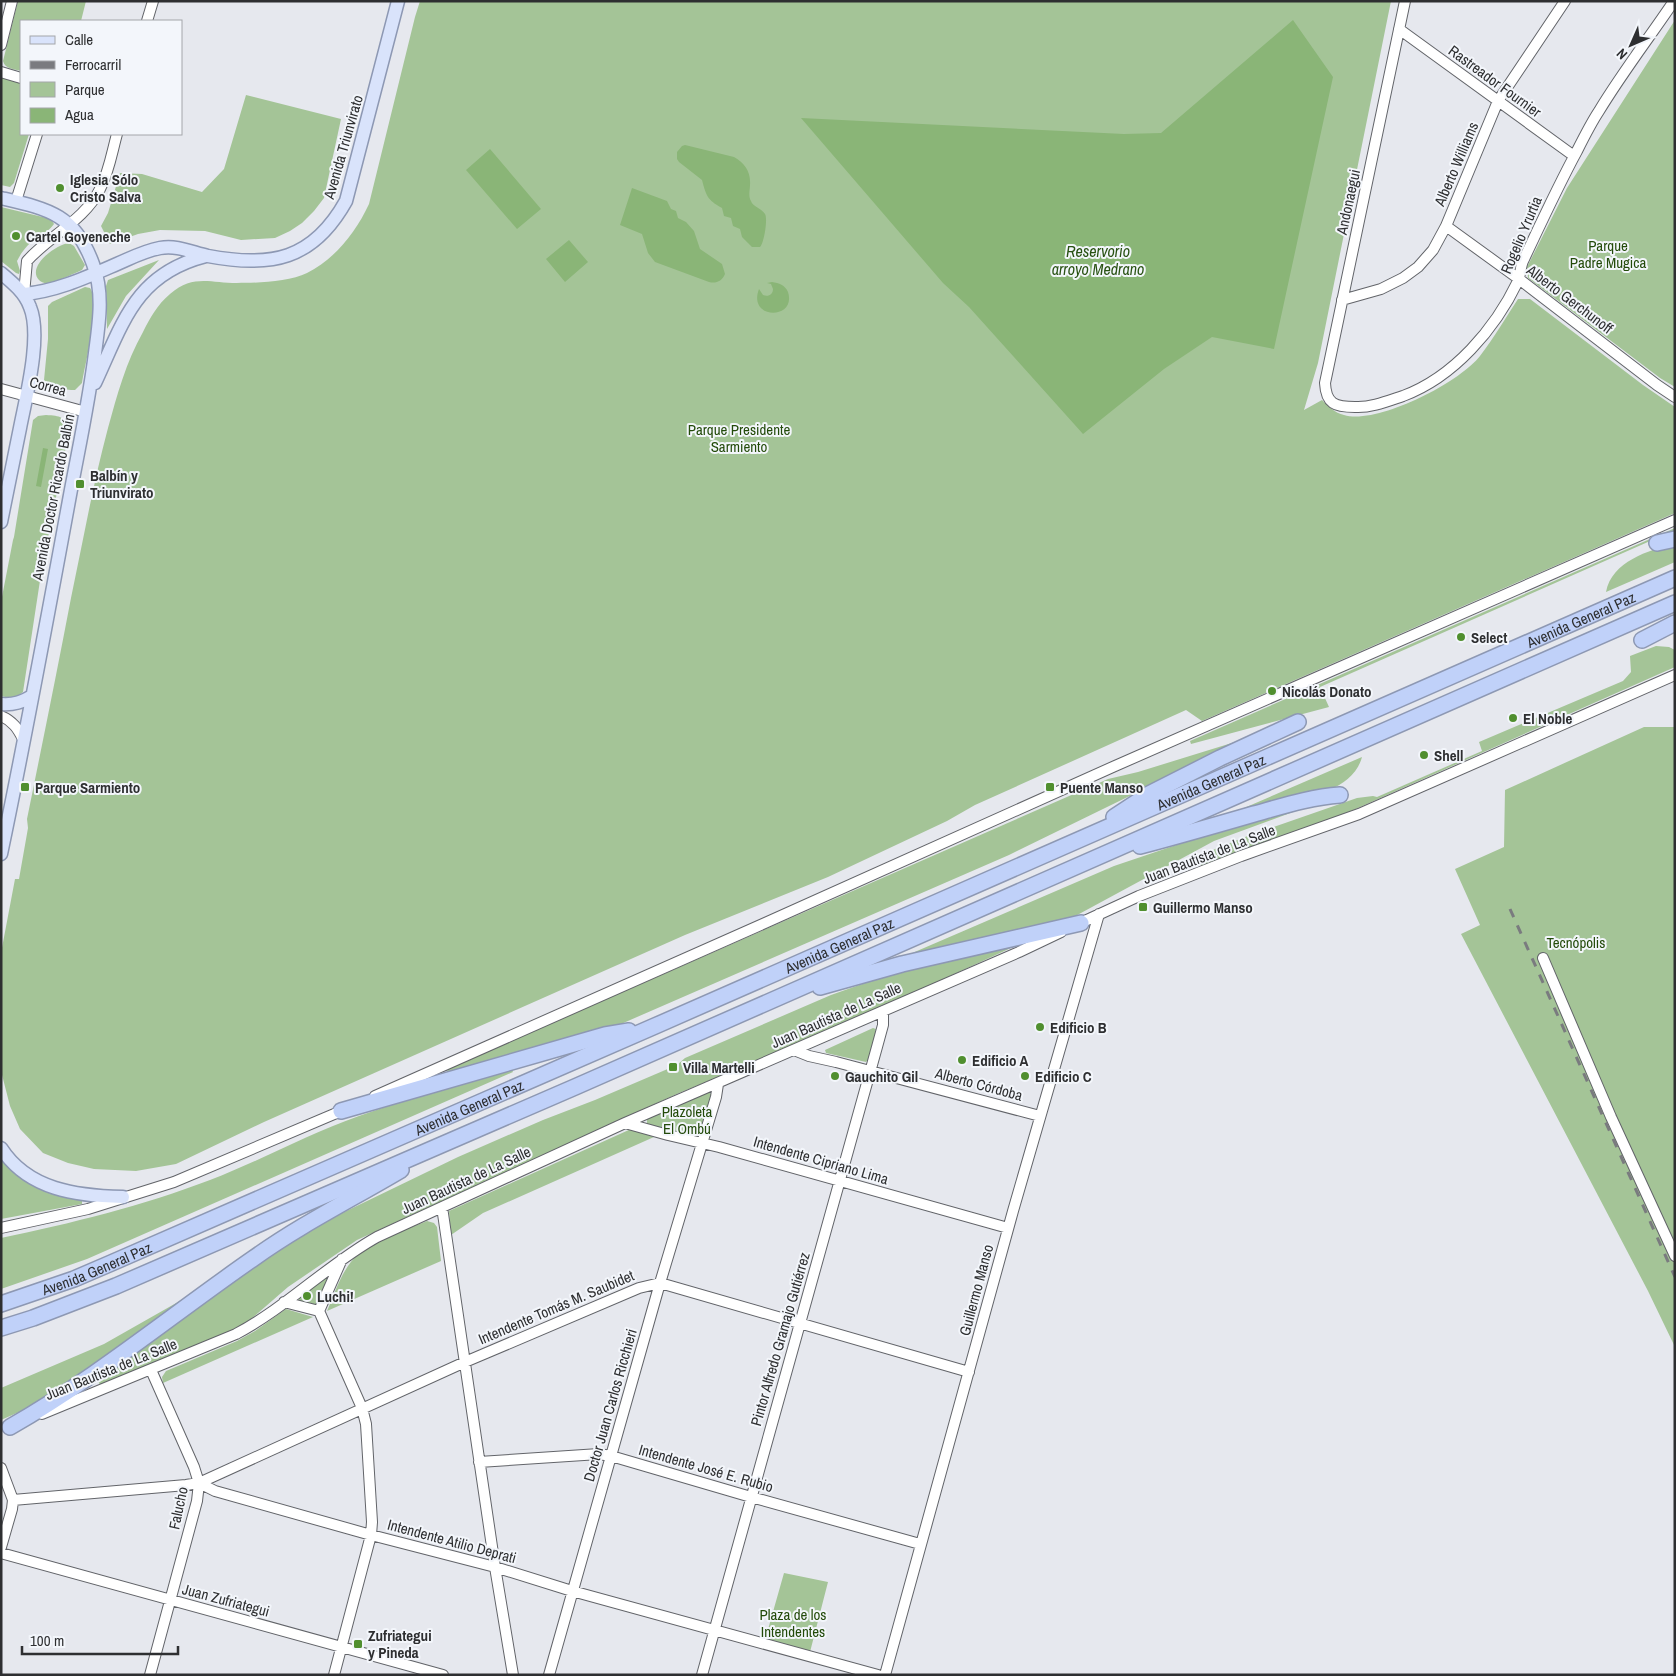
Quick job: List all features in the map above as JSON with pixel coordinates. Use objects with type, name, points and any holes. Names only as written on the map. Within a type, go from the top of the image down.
[{"type":"highway","points":[[1657,543],[1675,539]]},
{"type":"highway","name":"Avenida General Paz","points":[[1,1304],[74,1279],[656,1026],[1675,578]]},
{"type":"highway","name":"Avenida General Paz","points":[[1,1328],[116,1286],[1675,602]]},
{"type":"highway","points":[[1642,640],[1675,623]]},
{"type":"highway","points":[[1084,837],[1149,794],[1298,722]]},
{"type":"highway","points":[[1102,855],[1177,837],[1289,804],[1322,796],[1340,795]]},
{"type":"highway","points":[[764,1003],[902,964],[1081,923]]},
{"type":"highway","points":[[341,1111],[606,1035],[656,1026]]},
{"type":"highway","points":[[6,1428],[65,1394],[269,1248],[464,1134]]},
{"type":"main road","name":"Avenida Triunvirato","points":[[24,294],[55,289],[141,253],[161,248],[178,247],[207,256],[245,261],[267,261],[289,256],[307,246],[336,219],[346,201],[398,1]]},
{"type":"main road","name":"Avenida Doctor Ricardo Balbín","points":[[1,198],[50,211],[60,216],[69,224],[88,252],[96,273],[100,303],[90,394],[1,854]]},
{"type":"main road","name":"Avenida Triunvirato","points":[[90,394],[120,328],[137,299],[166,271],[178,265],[207,256]]},
{"type":"main road","points":[[1,273],[24,294],[31,308],[34,327],[32,361],[1,522]]},
{"type":"main road","points":[[1,704],[11,705],[22,702],[32,696]]},
{"type":"main road","points":[[1,1148],[17,1167],[44,1184],[84,1195],[123,1197]]},
{"type":"street","points":[[1,45],[4,19],[12,1]]},
{"type":"street","points":[[147,20],[153,1]]},
{"type":"street","name":"Andonaegui","points":[[1336,405],[1326,394],[1325,383],[1405,1]]},
{"type":"street","name":"Alberto Williams","points":[[1342,300],[1381,290],[1403,278],[1418,268],[1433,250],[1446,226],[1498,101],[1565,1]]},
{"type":"street","name":"Rogelio Yrurtia","points":[[1336,405],[1356,408],[1374,405],[1420,390],[1474,347],[1497,316],[1519,279],[1521,266],[1598,111],[1674,1]]},
{"type":"street","name":"Rastreador Fournier","points":[[1399,29],[1574,156]]},
{"type":"street","points":[[1,72],[20,78]]},
{"type":"street","points":[[16,201],[36,135]]},
{"type":"street","points":[[24,294],[27,261],[86,208],[101,188],[117,135]]},
{"type":"street","name":"Alberto Gerchunoff","points":[[1446,226],[1675,397]]},
{"type":"street","name":"Correa","points":[[1,389],[86,412]]},
{"type":"street","points":[[1,1228],[88,1209],[174,1182],[341,1111],[1124,762],[1675,520]]},
{"type":"street","name":"Juan Bautista de La Salle","points":[[6,1428],[236,1334],[254,1324],[342,1258],[377,1237],[625,1123],[1019,952],[1139,896],[1241,856],[1359,814],[1675,675]]},
{"type":"street","points":[[1,716],[8,719],[16,727],[23,739]]},
{"type":"street","name":"Guillermo Manso","points":[[885,1675],[1008,1228],[1100,914]]},
{"type":"street","points":[[1543,958],[1611,1117],[1675,1256]]},
{"type":"street","name":"Pintor Alfredo Gramajo Gutiérrez","points":[[702,1675],[883,1025],[883,1011]]},
{"type":"street","name":"Alberto Córdoba","points":[[794,1050],[809,1056],[870,1070],[1040,1116]]},
{"type":"street","name":"Doctor Juan Carlos Ricchieri","points":[[549,1675],[660,1283],[716,1097],[718,1084]]},
{"type":"street","name":"Intendente Cipriano Lima","points":[[625,1123],[1008,1228]]},
{"type":"street","points":[[442,1207],[512,1675]]},
{"type":"street","points":[[334,1675],[371,1535],[372,1522],[366,1424],[362,1408],[319,1311],[342,1258]]},
{"type":"street","points":[[660,1283],[969,1372]]},
{"type":"street","name":"Intendente Tomás M. Saubidet","points":[[199,1483],[465,1362],[639,1288],[660,1283]]},
{"type":"street","points":[[284,1302],[319,1311]]},
{"type":"street","name":"Falucho","points":[[150,1370],[194,1467],[199,1483],[197,1502],[150,1675]]},
{"type":"street","name":"Intendente José E. Rubio","points":[[479,1462],[599,1454],[611,1456],[920,1544]]},
{"type":"street","points":[[1,1468],[13,1500],[1,1547]]},
{"type":"street","name":"Intendente Atilio Deprati","points":[[13,1500],[199,1483],[215,1491],[371,1535],[495,1567],[572,1591],[878,1675]]},
{"type":"street","name":"Juan Zufriategui","points":[[1,1553],[443,1675]]},
{"type":"green space","points":[[18,1],[86,1],[81,20],[20,20],[20,71],[8,67],[3,61]]},
{"type":"green space","name":"Parque Presidente Sarmiento","points":[[420,1],[1391,1],[1318,363],[1304,410],[1322,400],[1338,413],[1358,416],[1376,414],[1416,399],[1455,378],[1469,367],[1480,356],[1518,299],[1530,299],[1675,407],[1675,513],[1202,721],[1186,710],[975,805],[947,821],[828,877],[685,935],[264,1122],[176,1164],[136,1171],[94,1169],[68,1163],[43,1153],[20,1129],[10,1106],[1,1071],[1,953],[15,879],[19,879],[28,828],[27,819],[93,491],[122,379],[137,343],[151,317],[165,298],[178,288],[186,284],[202,281],[263,282],[300,276],[327,260],[344,244],[358,225],[369,204]]},
{"type":"green space","name":"Parque Padre Mugica","points":[[1675,20],[1675,387],[1660,378],[1528,278],[1527,267],[1567,188]]},
{"type":"green space","points":[[1,77],[20,82],[20,135],[29,135],[14,183],[10,187],[1,185]]},
{"type":"green space","points":[[246,95],[341,119],[324,198],[314,211],[302,223],[275,238],[241,240],[205,231],[160,230],[138,234],[110,244],[101,226],[108,213],[120,173],[142,174],[202,192],[224,169]]},
{"type":"green space","points":[[1,207],[51,219],[54,224],[49,230],[31,242],[21,254],[17,261],[19,274],[1,261]]},
{"type":"green space","points":[[69,243],[74,246],[85,265],[82,270],[53,282],[43,283],[40,281],[36,274],[40,262],[57,247]]},
{"type":"green space","points":[[159,260],[126,296],[107,329],[106,286],[108,280]]},
{"type":"green space","points":[[85,287],[90,288],[93,295],[94,306],[91,334],[82,383],[75,390],[67,390],[50,385],[44,380],[48,339],[48,306],[52,302]]},
{"type":"green space","points":[[46,415],[61,418],[69,431],[41,574],[23,692],[14,699],[1,696],[1,602],[14,537],[33,420],[38,416]]},
{"type":"green space","points":[[1675,528],[1675,530],[1320,687],[1329,707],[1191,744],[1190,741]]},
{"type":"green space","points":[[1675,543],[1675,562],[1606,592],[1610,581],[1623,565],[1643,554]]},
{"type":"green space","points":[[1656,646],[1669,647],[1675,650],[1675,667],[1351,811],[1201,866],[1198,859],[1215,849],[1357,798],[1377,797],[1482,751],[1479,742],[1623,681],[1631,672],[1630,656]]},
{"type":"green space","name":"Tecnópolis","points":[[1644,727],[1675,727],[1675,1347],[1648,1291],[1461,934],[1480,925],[1455,869],[1504,847],[1505,790]]},
{"type":"green space","points":[[1235,742],[1236,744],[1009,855],[621,1024],[448,1073],[447,1069],[1108,779],[1138,772]]},
{"type":"green space","points":[[1362,757],[1350,777],[1340,785],[1329,790],[1237,811]]},
{"type":"green space","points":[[1292,809],[1293,812],[1214,841],[1068,920],[911,956],[910,954],[1114,866]]},
{"type":"green space","points":[[1024,942],[826,1033],[679,1093],[357,1240],[288,1287],[251,1319],[233,1330],[101,1386],[97,1380],[220,1291],[291,1243],[334,1217],[458,1157],[677,1065],[685,1058],[831,995],[899,971]]},
{"type":"green space","points":[[873,1028],[876,1029],[870,1057],[866,1062],[826,1053],[825,1050]]},
{"type":"green space","points":[[512,1070],[513,1072],[87,1259],[1,1289],[1,1238],[53,1227],[159,1198],[229,1173],[321,1131],[359,1116],[416,1097]]},
{"type":"green space","name":"Plazoleta El Ombú","points":[[709,1092],[713,1096],[698,1139],[647,1124],[647,1119]]},
{"type":"green space","points":[[631,1129],[654,1137],[483,1213],[451,1235],[449,1211]]},
{"type":"green space","points":[[1,1155],[19,1174],[37,1187],[56,1195],[82,1200],[82,1204],[1,1219]]},
{"type":"green space","points":[[427,1221],[434,1223],[437,1227],[441,1261],[327,1311],[336,1288],[348,1266],[355,1258],[373,1244]]},
{"type":"green space","points":[[328,1276],[329,1279],[318,1303],[315,1305],[299,1301],[299,1298]]},
{"type":"green space","points":[[222,1277],[53,1397],[1,1420],[1,1388],[104,1344]]},
{"type":"green space","points":[[286,1309],[313,1317],[163,1383],[162,1377],[166,1371],[237,1341]]},
{"type":"green space","name":"Plaza de los Intendentes","points":[[784,1573],[828,1582],[810,1652],[765,1640]]},
{"type":"water","name":"Reservorio arroyo Medrano","points":[[1293,20],[1333,77],[1274,349],[1212,337],[1164,369],[1083,434],[969,307],[943,283],[801,118],[1124,134],[1161,133]]},
{"type":"water","points":[[685,145],[734,157],[744,165],[750,180],[750,199],[753,205],[763,212],[766,217],[764,236],[760,247],[752,247],[742,237],[740,229],[733,226],[731,218],[724,216],[722,208],[708,197],[702,180],[679,162],[677,152]]},
{"type":"water","points":[[490,149],[541,209],[517,229],[466,170]]},
{"type":"water","points":[[632,188],[667,201],[671,209],[676,211],[678,218],[686,222],[694,231],[700,249],[722,264],[725,274],[720,280],[712,283],[655,262],[648,253],[642,234],[620,225]]},
{"type":"water","points":[[569,240],[588,262],[565,282],[546,259]]},
{"type":"water","points":[[767,283],[779,284],[788,292],[789,301],[786,308],[780,312],[772,313],[765,311],[757,299],[759,289],[763,295],[768,296],[771,294],[773,289],[771,284]]},
{"type":"water","points":[[43,448],[48,449],[41,487],[36,486]]},
{"type":"railway","points":[[1510,909],[1675,1277]]},
{"type":"place","name":"Iglesia Sólo Cristo Salva","points":[[60,188]]},
{"type":"place","name":"Cartel Goyeneche","points":[[16,236]]},
{"type":"place","name":"Balbín y Triunvirato","points":[[80,484]]},
{"type":"place","name":"Select","points":[[1461,637]]},
{"type":"place","name":"Nicolás Donato","points":[[1272,691]]},
{"type":"place","name":"El Noble","points":[[1513,718]]},
{"type":"place","name":"Shell","points":[[1424,755]]},
{"type":"place","name":"Parque Sarmiento","points":[[25,787]]},
{"type":"place","name":"Puente Manso","points":[[1050,787]]},
{"type":"place","name":"Guillermo Manso","points":[[1143,907]]},
{"type":"place","name":"Edificio B","points":[[1040,1027]]},
{"type":"place","name":"Edificio A","points":[[962,1060]]},
{"type":"place","name":"Villa Martelli","points":[[673,1067]]},
{"type":"place","name":"Gauchito Gil","points":[[835,1076]]},
{"type":"place","name":"Edificio C","points":[[1025,1076]]},
{"type":"place","name":"Luchi!","points":[[307,1296]]},
{"type":"place","name":"Zufriategui y Pineda","points":[[358,1644]]}]
